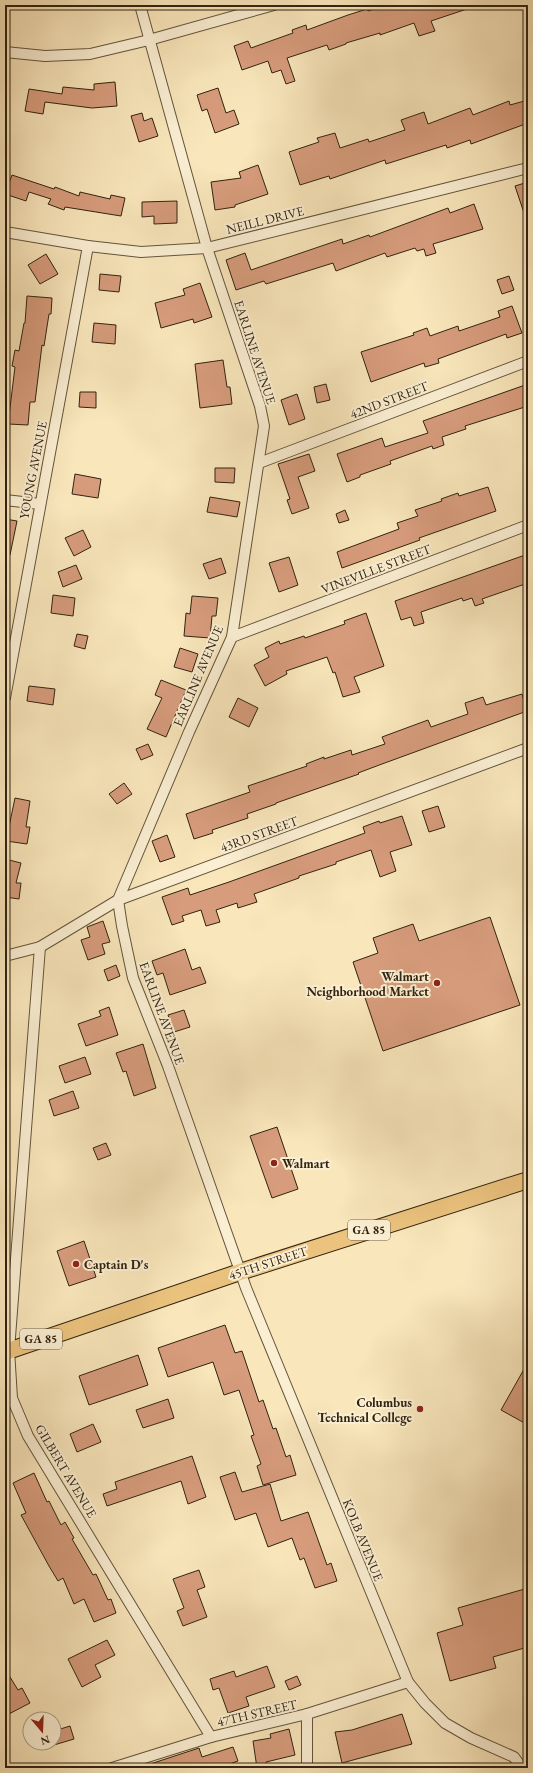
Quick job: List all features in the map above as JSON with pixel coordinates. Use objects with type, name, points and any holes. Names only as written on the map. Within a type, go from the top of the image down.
[{"type":"main road","name":"45TH STREET","points":[[6,1351],[240,1272],[528,1180]]},
{"type":"street","name":"EARLINE AVENUE","points":[[140,5],[207,248],[260,406],[264,426],[232,637],[185,739],[118,900],[133,978],[168,1066],[240,1272]]},
{"type":"street","points":[[5,52],[45,56],[90,54],[149,40],[274,5]]},
{"type":"street","name":"NEILL DRIVE","points":[[5,232],[88,246],[141,252],[207,248],[528,168]]},
{"type":"street","name":"YOUNG AVENUE","points":[[5,698],[8,665],[40,504],[88,246]]},
{"type":"street","name":"42ND STREET","points":[[259,463],[528,361]]},
{"type":"street","points":[[5,500],[40,504]]},
{"type":"street","name":"VINEVILLE STREET","points":[[232,637],[528,525]]},
{"type":"street","name":"43RD STREET","points":[[5,956],[40,947],[118,900],[528,748]]},
{"type":"street","name":"GILBERT AVENUE","points":[[40,947],[6,1351],[12,1398],[28,1436],[211,1737]]},
{"type":"street","name":"KOLB AVENUE","points":[[240,1272],[408,1682],[445,1724],[471,1738],[514,1757],[522,1768]]},
{"type":"street","name":"47TH STREET","points":[[116,1768],[211,1737],[307,1714],[408,1682]]},
{"type":"street","points":[[307,1714],[307,1768]]},
{"type":"building","points":[[386,5],[472,5],[473,7],[431,21],[435,31],[419,36],[414,23],[380,35],[380,33],[346,43],[329,50],[327,45],[287,58],[295,81],[286,84],[281,70],[272,73],[268,61],[242,70],[234,46],[248,41],[251,48],[293,33],[292,30],[306,25],[307,30],[348,15],[367,9],[368,11]]},
{"type":"building","points":[[115,82],[117,106],[92,108],[45,102],[43,114],[25,111],[29,89],[62,94],[63,87],[94,90],[94,84]]},
{"type":"building","points":[[218,88],[226,113],[234,110],[239,124],[215,133],[207,109],[202,111],[197,95]]},
{"type":"building","points":[[528,100],[528,123],[471,144],[470,140],[447,148],[446,145],[386,164],[385,160],[330,179],[329,176],[300,185],[289,152],[319,142],[317,138],[335,133],[340,148],[368,139],[369,142],[405,130],[401,120],[424,112],[428,124],[470,108],[473,115],[509,101],[510,105]]},
{"type":"building","points":[[142,113],[144,121],[152,118],[158,136],[139,142],[131,116]]},
{"type":"building","points":[[258,165],[268,194],[235,205],[235,207],[215,210],[211,182],[241,178],[239,172]]},
{"type":"building","points":[[12,175],[54,189],[55,187],[79,196],[80,192],[110,199],[111,195],[125,198],[121,216],[65,207],[64,210],[48,204],[51,199],[29,192],[26,201],[5,194]]},
{"type":"building","points":[[528,182],[528,218],[526,219],[515,186]]},
{"type":"building","points":[[177,201],[177,223],[154,224],[154,216],[142,217],[142,202]]},
{"type":"building","points":[[474,204],[483,229],[433,244],[436,253],[426,256],[424,249],[417,251],[415,248],[387,257],[385,253],[336,271],[333,263],[266,284],[264,281],[236,290],[226,260],[245,253],[251,270],[342,239],[343,244],[369,235],[370,237],[448,208],[450,213]]},
{"type":"building","points":[[46,254],[58,274],[40,284],[28,265]]},
{"type":"building","points":[[100,274],[121,276],[119,292],[99,290]]},
{"type":"building","points":[[509,276],[514,290],[502,294],[497,280]]},
{"type":"building","points":[[200,283],[212,317],[194,323],[193,319],[161,328],[155,303],[185,295],[183,289]]},
{"type":"building","points":[[27,296],[52,298],[51,314],[49,314],[44,346],[42,345],[35,402],[30,402],[28,425],[8,424],[15,367],[12,366],[15,350],[19,351],[25,323]]},
{"type":"building","points":[[512,306],[522,333],[507,338],[506,334],[438,359],[439,363],[425,367],[424,363],[371,382],[361,352],[414,335],[413,333],[427,328],[430,336],[458,326],[459,331],[500,317],[498,311]]},
{"type":"building","points":[[94,323],[116,325],[115,344],[92,342]]},
{"type":"building","points":[[223,360],[227,387],[230,387],[232,404],[200,408],[195,364]]},
{"type":"building","points":[[326,384],[330,400],[317,403],[314,387]]},
{"type":"building","points":[[528,384],[528,406],[465,426],[466,429],[442,437],[444,445],[433,449],[432,446],[390,461],[391,464],[360,475],[360,477],[347,482],[337,454],[382,438],[385,447],[428,433],[423,421]]},
{"type":"building","points":[[80,392],[96,392],[96,408],[79,407]]},
{"type":"building","points":[[297,394],[305,419],[289,425],[281,400]]},
{"type":"building","points":[[309,454],[315,471],[298,477],[309,508],[292,514],[287,500],[290,499],[278,464]]},
{"type":"building","points":[[215,468],[235,468],[234,483],[215,482]]},
{"type":"building","points":[[75,474],[101,479],[98,498],[72,494]]},
{"type":"building","points":[[488,487],[496,511],[419,538],[420,540],[342,568],[337,552],[399,529],[397,523],[418,516],[415,510],[442,501],[441,499],[458,493],[459,496]]},
{"type":"building","points":[[210,497],[240,502],[237,517],[207,512]]},
{"type":"building","points":[[345,510],[349,520],[339,523],[336,514]]},
{"type":"building","points":[[5,519],[17,521],[10,555],[5,554]]},
{"type":"building","points":[[83,530],[91,547],[74,556],[65,538]]},
{"type":"building","points":[[528,554],[528,583],[482,599],[484,603],[475,606],[472,598],[463,601],[462,598],[421,612],[424,623],[414,626],[411,617],[401,620],[395,601]]},
{"type":"building","points":[[289,557],[298,585],[279,592],[269,563]]},
{"type":"building","points":[[221,558],[226,573],[209,579],[203,564]]},
{"type":"building","points":[[76,565],[82,579],[63,587],[58,572]]},
{"type":"building","points":[[53,595],[75,598],[73,616],[51,613]]},
{"type":"building","points":[[192,596],[218,598],[216,616],[212,616],[210,638],[184,636],[186,613],[190,614]]},
{"type":"building","points":[[366,613],[384,666],[354,677],[360,692],[343,697],[335,672],[333,673],[327,657],[286,671],[287,674],[265,686],[254,665],[269,657],[265,648],[279,641],[280,644],[304,636],[305,638],[345,624],[344,621]]},
{"type":"building","points":[[77,634],[88,636],[85,649],[74,646]]},
{"type":"building","points":[[180,648],[198,654],[192,672],[174,667]]},
{"type":"building","points":[[161,680],[186,690],[166,737],[147,729],[162,698],[155,695]]},
{"type":"building","points":[[29,686],[55,689],[53,705],[27,701]]},
{"type":"building","points":[[522,694],[527,711],[247,814],[248,818],[212,830],[213,833],[194,839],[186,814],[250,792],[248,786],[307,766],[306,764],[324,757],[324,759],[351,750],[352,755],[385,744],[382,737],[428,720],[431,727],[468,714],[465,703],[483,697],[486,705]]},
{"type":"building","points":[[238,698],[258,708],[249,727],[229,717]]},
{"type":"building","points":[[148,744],[153,755],[141,760],[136,749]]},
{"type":"building","points":[[124,783],[132,794],[117,804],[109,794]]},
{"type":"building","points":[[15,798],[30,801],[26,827],[30,827],[27,844],[6,841]]},
{"type":"building","points":[[438,806],[445,827],[429,832],[422,811]]},
{"type":"building","points":[[402,816],[412,845],[390,852],[396,871],[380,877],[371,850],[254,894],[257,902],[238,908],[237,903],[216,910],[220,922],[206,926],[201,910],[182,916],[184,921],[172,925],[162,897],[188,888],[190,895],[229,882],[365,833],[363,827],[379,821],[380,823]]},
{"type":"building","points":[[167,835],[175,857],[160,862],[152,841]]},
{"type":"building","points":[[5,859],[21,863],[16,883],[21,883],[19,899],[5,897]]},
{"type":"building","name":"Walmart Neighborhood Market","points":[[490,917],[520,1005],[383,1051],[353,962],[378,953],[373,938],[413,924],[419,941]]},
{"type":"building","points":[[103,921],[110,942],[102,944],[105,954],[88,960],[81,940],[90,937],[87,927]]},
{"type":"building","points":[[185,949],[192,970],[200,967],[206,983],[170,995],[163,973],[157,975],[152,961]]},
{"type":"building","points":[[116,965],[120,976],[108,981],[104,970]]},
{"type":"building","points":[[109,1007],[118,1035],[86,1046],[78,1024],[101,1016],[99,1011]]},
{"type":"building","points":[[184,1010],[190,1027],[174,1032],[168,1015]]},
{"type":"building","points":[[143,1044],[156,1088],[134,1096],[126,1071],[123,1072],[116,1053]]},
{"type":"building","points":[[85,1057],[91,1074],[65,1083],[59,1066]]},
{"type":"building","points":[[73,1091],[79,1108],[54,1116],[49,1100]]},
{"type":"building","name":"Walmart","points":[[277,1127],[298,1189],[272,1198],[250,1136]]},
{"type":"building","points":[[106,1143],[111,1155],[98,1160],[93,1148]]},
{"type":"building","name":"Captain D's","points":[[84,1241],[96,1277],[69,1286],[57,1251]]},
{"type":"building","points":[[225,1325],[235,1353],[242,1351],[259,1402],[263,1400],[273,1429],[276,1428],[286,1457],[290,1455],[296,1475],[263,1485],[257,1466],[261,1464],[251,1436],[254,1435],[239,1390],[224,1395],[213,1362],[168,1377],[158,1348]]},
{"type":"building","points":[[138,1355],[148,1385],[89,1405],[79,1376]]},
{"type":"building","points":[[528,1362],[528,1425],[501,1410]]},
{"type":"building","points":[[168,1399],[174,1418],[143,1428],[136,1410]]},
{"type":"building","points":[[93,1424],[101,1442],[77,1452],[70,1434]]},
{"type":"building","points":[[192,1456],[206,1497],[188,1504],[181,1481],[107,1506],[103,1494],[117,1489],[115,1482]]},
{"type":"building","points":[[235,1472],[242,1492],[270,1484],[281,1521],[308,1512],[327,1565],[331,1563],[337,1581],[315,1588],[304,1558],[300,1560],[292,1538],[268,1547],[256,1513],[235,1520],[220,1477]]},
{"type":"building","points":[[34,1473],[47,1502],[49,1501],[61,1525],[65,1522],[74,1538],[72,1539],[93,1575],[96,1574],[108,1600],[111,1599],[116,1613],[94,1622],[84,1599],[74,1604],[63,1578],[58,1581],[49,1566],[21,1515],[26,1513],[13,1483]]},
{"type":"building","points":[[199,1570],[205,1587],[197,1590],[207,1617],[183,1626],[177,1611],[184,1608],[173,1579]]},
{"type":"building","points":[[528,1588],[528,1647],[493,1657],[496,1668],[450,1681],[437,1633],[463,1625],[458,1608]]},
{"type":"building","points":[[107,1640],[115,1655],[95,1665],[101,1677],[82,1687],[68,1659]]},
{"type":"building","points":[[267,1666],[275,1687],[246,1697],[249,1706],[228,1713],[219,1688],[213,1690],[210,1679],[234,1671],[236,1677]]},
{"type":"building","points":[[5,1669],[18,1690],[22,1688],[30,1703],[5,1716]]},
{"type":"building","points":[[297,1676],[301,1685],[289,1690],[285,1681]]},
{"type":"building","points":[[402,1714],[412,1744],[342,1763],[335,1732],[352,1730]]},
{"type":"building","points":[[70,1726],[74,1739],[62,1743],[62,1728]]},
{"type":"building","points":[[289,1729],[295,1755],[266,1762],[267,1768],[257,1768],[253,1741],[271,1738],[270,1734]]},
{"type":"building","points":[[233,1747],[238,1761],[218,1768],[138,1768],[199,1748],[202,1757]]},
{"type":"place","name":"Walmart Neighborhood Market","points":[[437,983]]},
{"type":"place","name":"Walmart","points":[[274,1163]]},
{"type":"place","name":"Captain D's","points":[[76,1264]]},
{"type":"place","name":"Columbus Technical College","points":[[420,1409]]}]
